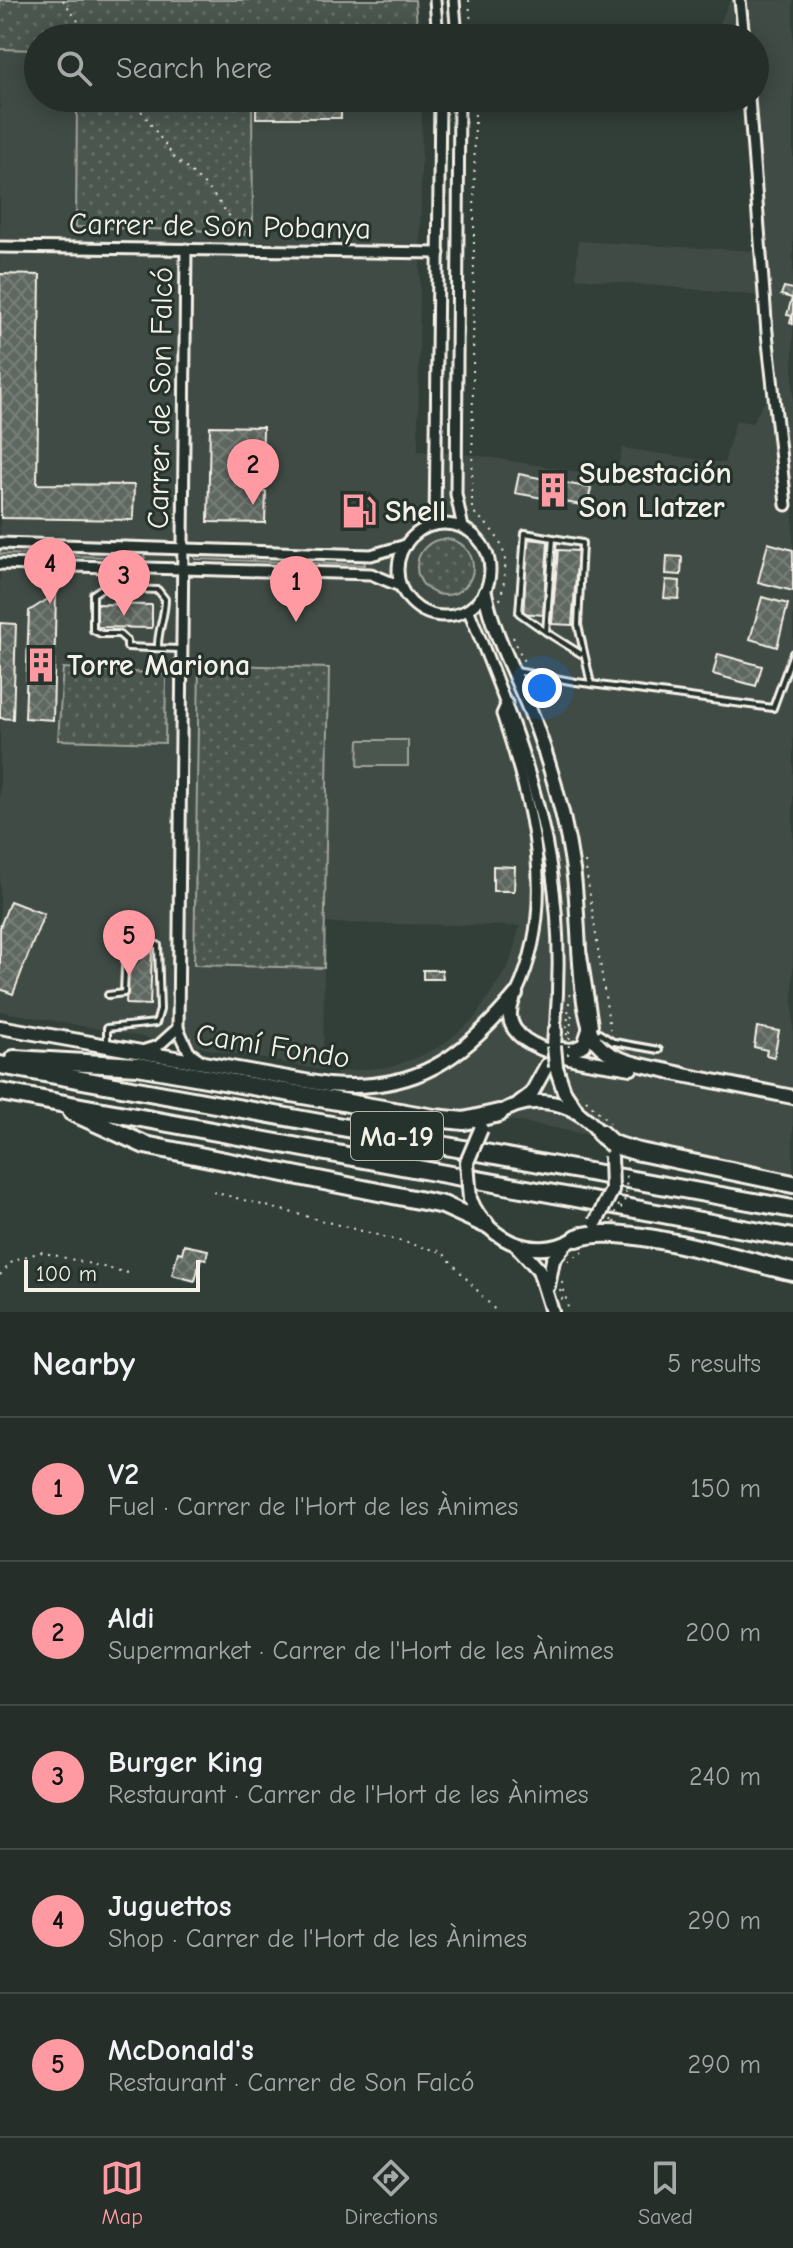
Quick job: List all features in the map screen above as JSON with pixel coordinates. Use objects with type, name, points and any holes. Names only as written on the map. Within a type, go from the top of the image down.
[{"type":"highway","points":[[0,1058],[138,1066],[434,1118],[464,1121],[499,1113]]},
{"type":"highway","name":"Ma-19","points":[[0,1065],[793,1209]]},
{"type":"highway","name":"Ma-19","points":[[0,1092],[793,1238]]},
{"type":"highway","points":[[48,1102],[145,1145],[435,1203],[466,1213],[485,1224]]},
{"type":"highway","points":[[600,1133],[612,1144],[635,1151],[793,1184]]},
{"type":"highway","points":[[578,1243],[606,1226],[793,1272]]},
{"type":"street","points":[[435,0],[437,24]]},
{"type":"street","points":[[454,0],[456,24]]},
{"type":"street","points":[[740,0],[743,24]]},
{"type":"street","points":[[435,525],[440,112]]},
{"type":"street","points":[[459,112],[456,494],[463,528]]},
{"type":"street","points":[[750,112],[767,333],[786,505]]},
{"type":"street","name":"Carrer de Son Pobanya","points":[[0,247],[439,253]]},
{"type":"street","name":"Carrer de Son Falcó","points":[[178,1028],[186,249]]},
{"type":"street","points":[[485,593],[469,611],[448,617],[433,615],[408,599],[400,586],[400,558],[406,545],[424,529],[435,525],[463,528],[476,537],[490,563],[485,593],[489,613],[535,724],[564,823],[576,884],[590,1026],[588,1040],[570,1053],[540,1047]]},
{"type":"street","points":[[0,543],[371,555],[406,545]]},
{"type":"street","points":[[0,564],[371,574],[400,586]]},
{"type":"street","points":[[469,611],[507,703],[538,797],[554,871],[564,1033],[554,1046],[552,1066],[531,1094],[499,1113],[481,1129],[467,1162],[470,1199],[485,1224],[531,1259],[548,1289]]},
{"type":"street","points":[[507,703],[502,714],[523,779],[538,868],[536,930],[528,965],[509,1014],[512,1028],[521,1040],[573,1057],[681,1074],[793,1097]]},
{"type":"street","name":"Camí Fondo","points":[[0,1027],[328,1085],[393,1082],[423,1073],[456,1055],[483,1032],[516,994]]},
{"type":"street","points":[[590,1026],[599,1045],[624,1059],[681,1074]]},
{"type":"street","points":[[137,1051],[154,1048],[178,1028],[189,1052],[208,1064]]},
{"type":"street","points":[[552,1066],[564,1091],[578,1112],[600,1133],[611,1156],[612,1190],[606,1226]]},
{"type":"street","points":[[517,1105],[555,1103],[578,1112]]},
{"type":"street","points":[[512,1244],[540,1248],[578,1243]]},
{"type":"street","points":[[552,1312],[548,1289],[553,1260],[578,1243]]},
{"type":"lane","points":[[581,654],[519,613],[525,533],[582,543],[578,625],[581,654],[591,684]]},
{"type":"lane","points":[[546,632],[553,538]]},
{"type":"lane","points":[[158,648],[158,636],[165,625],[165,599],[158,590],[102,588],[93,594],[93,630],[101,634],[119,634],[127,641],[127,647],[181,649]]},
{"type":"lane","points":[[514,671],[773,708],[793,653]]},
{"type":"lane","points":[[580,940],[589,970],[595,1026],[600,1036],[613,1042],[659,1050]]},
{"type":"lane","points":[[107,1045],[107,1028],[156,1023],[160,1010],[158,945],[126,945],[124,993],[108,995]]},
{"type":"lane","points":[[570,1053],[613,1042]]},
{"type":"path","points":[[63,0],[80,24]]},
{"type":"path","points":[[469,0],[471,24]]},
{"type":"path","points":[[142,112],[174,157],[208,188],[255,250]]},
{"type":"path","points":[[475,112],[472,511],[492,527],[503,544],[507,564],[499,604]]},
{"type":"path","points":[[570,982],[564,1033],[570,1053]]},
{"type":"path","points":[[213,1192],[442,1252],[497,1312]]},
{"type":"path","points":[[578,1243],[563,1266],[568,1256],[606,1226]]},
{"type":"path","points":[[0,1275],[14,1260],[41,1252],[128,1273]]},
{"type":"path","points":[[561,1275],[567,1312]]},
{"type":"shaded area","points":[[0,0],[24,24],[24,112],[422,112],[418,451],[475,455],[616,478],[622,448],[724,463],[736,420],[752,423],[772,389],[761,296],[576,278],[578,241],[755,251],[744,112],[769,112],[769,24],[720,22],[731,0],[793,0],[793,1178],[545,1126],[344,1094],[336,1072],[390,1067],[416,1058],[441,1046],[474,1019],[509,965],[520,926],[326,923],[328,668],[199,664],[194,964],[324,968],[323,1070],[0,1011]]},
{"type":"shaded area","points":[[0,0],[415,0],[417,24],[24,24],[24,50],[0,49]]},
{"type":"shaded area","points":[[77,112],[252,112],[253,232],[76,227]]},
{"type":"shaded area","points":[[445,539],[465,547],[473,567],[465,587],[445,595],[425,587],[417,567],[425,547]]},
{"type":"shaded area","points":[[0,548],[145,553],[145,558],[0,554]]},
{"type":"shaded area","points":[[194,554],[364,560],[365,565],[195,559]]},
{"type":"shaded area","points":[[199,664],[329,668],[324,968],[194,965]]},
{"type":"shaded area","points":[[63,668],[166,674],[165,743],[58,740]]},
{"type":"shaded area","points":[[359,740],[408,740],[408,766],[358,766]]},
{"type":"building","points":[[256,112],[341,112],[341,118],[256,118]]},
{"type":"building","points":[[0,274],[40,275],[37,484],[134,485],[133,520],[1,518]]},
{"type":"building","points":[[784,287],[793,289],[793,324],[790,323],[792,316],[787,315],[792,298],[781,295]]},
{"type":"building","points":[[210,426],[263,427],[265,523],[208,522]]},
{"type":"building","name":"Subestación Son Llatzer","points":[[519,474],[591,488],[587,506],[515,493]]},
{"type":"building","points":[[528,539],[548,541],[543,615],[523,613]]},
{"type":"building","points":[[768,543],[793,550],[793,591],[758,582]]},
{"type":"building","points":[[558,550],[578,551],[572,625],[552,624]]},
{"type":"building","points":[[667,556],[682,557],[681,575],[666,574]]},
{"type":"building","points":[[666,580],[680,581],[679,599],[664,598]]},
{"type":"building","name":"Torre Mariona","points":[[56,594],[53,720],[25,718],[29,611]]},
{"type":"building","points":[[762,597],[788,604],[777,647],[750,639]]},
{"type":"building","points":[[96,604],[152,605],[152,628],[96,627]]},
{"type":"building","points":[[0,623],[16,624],[13,719],[0,718]]},
{"type":"building","points":[[718,654],[762,666],[756,686],[713,674]]},
{"type":"building","points":[[493,866],[515,867],[514,891],[493,891]]},
{"type":"building","points":[[10,901],[44,914],[13,994],[0,989],[0,927]]},
{"type":"building","points":[[128,949],[152,950],[150,1005],[126,1004]]},
{"type":"building","points":[[423,970],[442,970],[443,979],[423,979]]},
{"type":"building","points":[[757,1027],[779,1031],[774,1057],[766,1055],[767,1050],[754,1047]]},
{"type":"building","points":[[184,1245],[208,1250],[206,1259],[201,1258],[195,1281],[172,1275],[178,1252],[182,1253]]},
{"type":"place","name":"Subestación Son Llatzer","points":[[553,490]]},
{"type":"place","name":"Aldi","points":[[253,505]]},
{"type":"place","name":"Shell","points":[[359,511]]},
{"type":"place","name":"Juguettos","points":[[50,604]]},
{"type":"place","name":"Burger King","points":[[124,616]]},
{"type":"place","name":"V2","points":[[296,622]]},
{"type":"place","name":"Torre Mariona","points":[[41,665]]},
{"type":"place","name":"McDonald's","points":[[129,976]]}]
